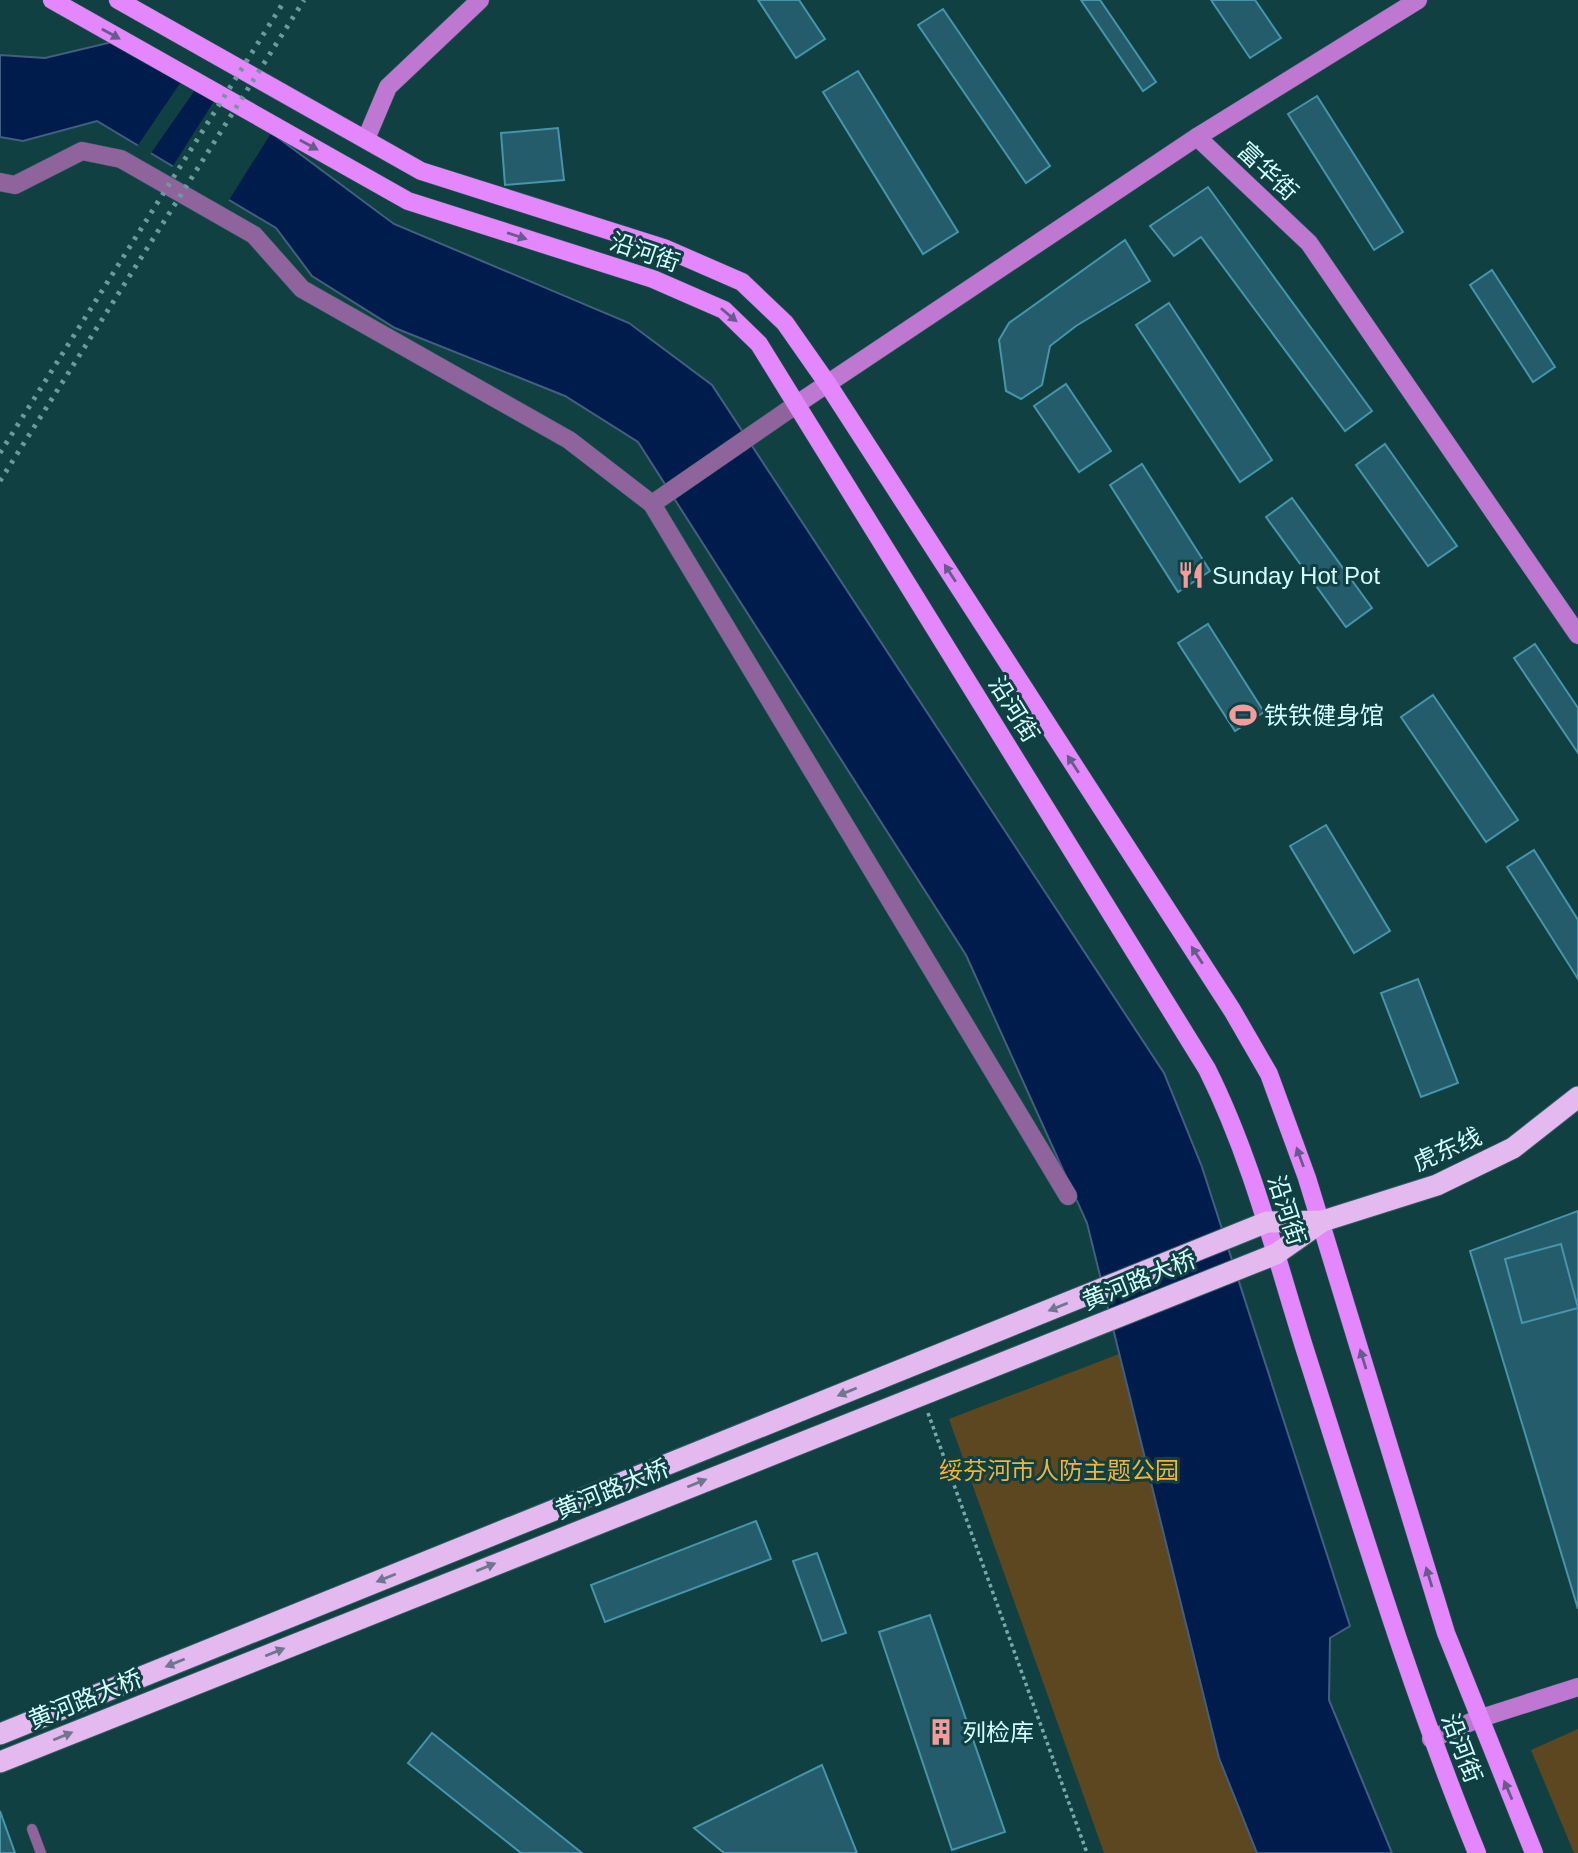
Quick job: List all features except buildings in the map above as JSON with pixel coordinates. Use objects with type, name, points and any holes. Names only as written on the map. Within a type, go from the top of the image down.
[{"type":"highway","name":"虎东线","points":[[1323,1221],[1437,1185],[1513,1148],[1578,1097]]},
{"type":"highway","points":[[1266,1222],[1323,1221]]},
{"type":"highway","name":"黄河路大桥","points":[[0,1762],[1276,1254],[1323,1221]]},
{"type":"highway","name":"黄河路大桥","points":[[0,1734],[1266,1222]]},
{"type":"main road","name":"沿河街","points":[[52,0],[408,201],[653,279],[724,310],[760,344],[1207,1069],[1229,1116],[1266,1222],[1431,1739],[1477,1853]]},
{"type":"main road","name":"沿河街","points":[[122,1],[421,171],[664,248],[743,282],[785,323],[827,383],[1232,1010],[1269,1074],[1323,1221],[1442,1620],[1478,1719],[1534,1853]]},
{"type":"street","points":[[366,139],[388,87],[480,0]]},
{"type":"street","points":[[652,504],[827,383],[1197,137],[1418,0]]},
{"type":"street","name":"富华街","points":[[1197,137],[1309,243],[1578,635]]},
{"type":"street","points":[[0,182],[15,185],[82,151],[121,159],[254,235],[302,289],[569,440],[652,504],[1068,1196]]},
{"type":"street","points":[[1431,1739],[1478,1719],[1578,1687]]},
{"type":"lane","points":[[32,1829],[41,1853]]},
{"type":"path","points":[[922,1395],[1087,1853]]},
{"type":"green space","name":"绥芬河市人防主题公园","points":[[1119,1354],[1219,1758],[1257,1853],[1104,1853],[949,1419]]},
{"type":"green space","points":[[1578,1729],[1578,1853],[1574,1853],[1531,1750]]},
{"type":"water","points":[[112,42],[277,137],[394,224],[629,323],[712,385],[1164,1073],[1202,1167],[1350,1626],[1330,1638],[1329,1700],[1392,1853],[1257,1853],[1219,1758],[1087,1223],[966,955],[638,442],[565,396],[395,328],[312,276],[276,228],[97,121],[23,141],[0,137],[0,55],[45,58]]},
{"type":"pier","points":[[183,79],[197,87],[149,156],[136,148]]},
{"type":"pier","points":[[216,98],[273,130],[227,203],[171,169]]},
{"type":"railway","points":[[0,453],[285,0]]},
{"type":"railway","points":[[0,481],[304,0]]},
{"type":"place","name":"Sunday Hot Pot","points":[[1191,575]]},
{"type":"place","name":"铁铁健身馆","points":[[1243,715]]},
{"type":"place","name":"列检库","points":[[941,1732]]}]
